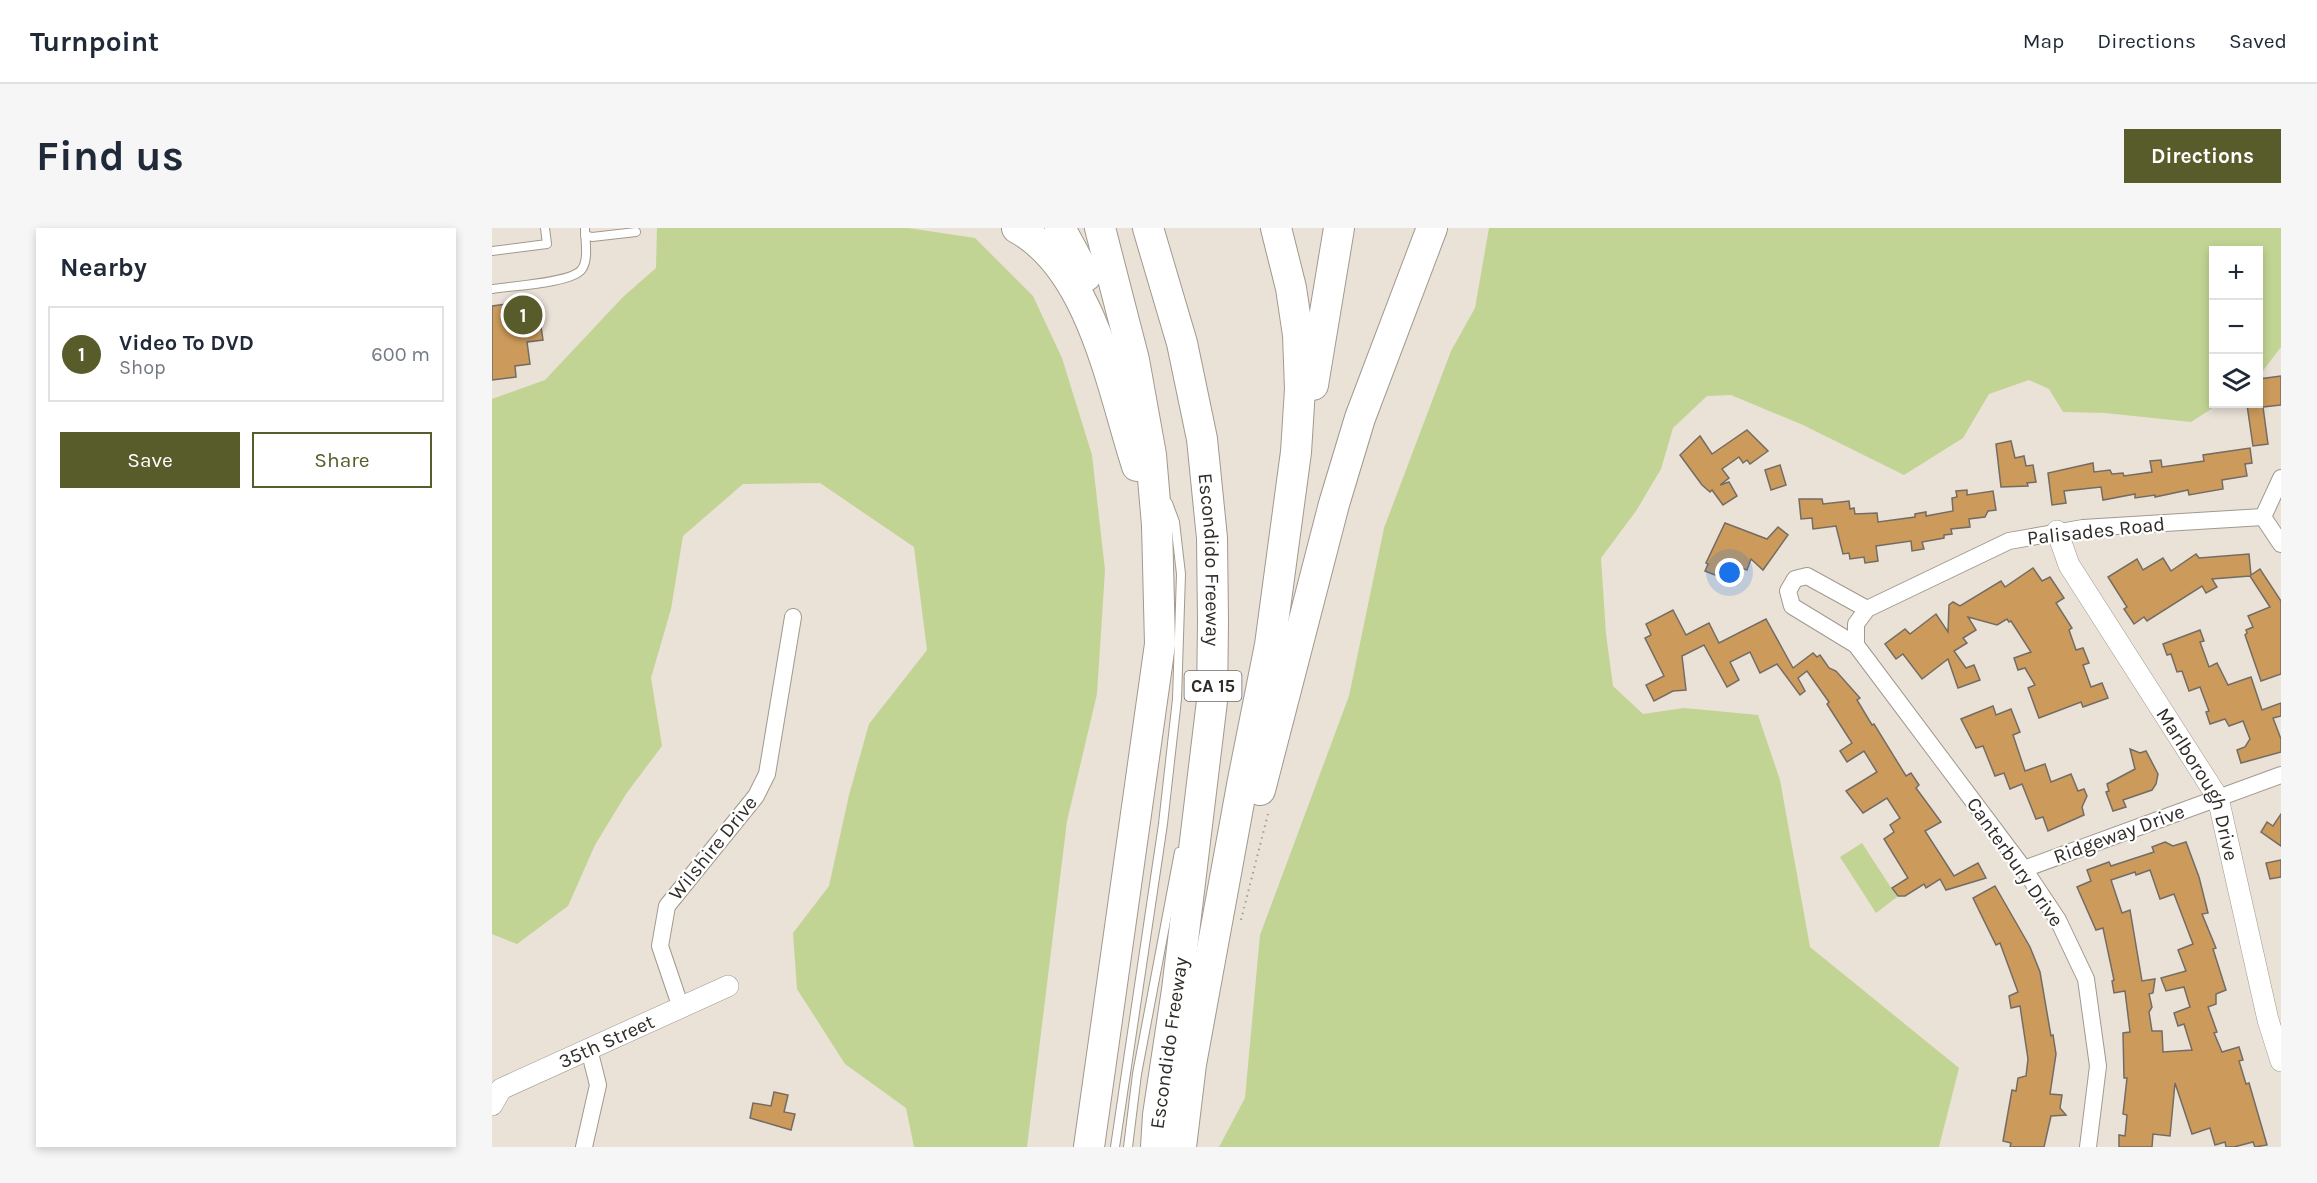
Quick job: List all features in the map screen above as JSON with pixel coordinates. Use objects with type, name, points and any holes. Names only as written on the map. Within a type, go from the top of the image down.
[{"type":"highway","points":[[1017,228],[1035,238],[1069,276],[1091,324],[1157,525]]},
{"type":"highway","points":[[1060,228],[1091,285],[1104,320],[1114,353],[1125,428]]},
{"type":"highway","name":"CA 15","points":[[1089,1147],[1160,645],[1157,525],[1151,455],[1134,360],[1100,228]]},
{"type":"highway","name":"Escondido Freeway","points":[[1148,228],[1182,343],[1202,439],[1212,538],[1208,633],[1212,701],[1177,990],[1158,1115],[1156,1147]]},
{"type":"highway","points":[[1181,1147],[1191,1064],[1270,645],[1296,452],[1300,388],[1298,336],[1292,288],[1276,228]]},
{"type":"highway","points":[[1296,452],[1311,394],[1339,228]]},
{"type":"highway","points":[[1215,937],[1234,885],[1340,483],[1364,408],[1432,228]]},
{"type":"street","points":[[2281,478],[2263,517],[2281,544]]},
{"type":"street","name":"Palisades Road","points":[[1867,609],[2009,541],[2057,531],[2263,517]]},
{"type":"street","name":"Marlborough Drive","points":[[2057,531],[2069,566],[2218,798],[2268,1020],[2281,1061]]},
{"type":"street","points":[[1807,576],[1867,609],[1856,624],[1856,645],[1792,606],[1788,591],[1795,579],[1807,576]]},
{"type":"street","name":"Wilshire Drive","points":[[681,1008],[660,946],[667,906],[756,796],[766,774],[793,617]]},
{"type":"street","name":"Canterbury Drive","points":[[1856,645],[2024,869],[2058,920],[2086,979],[2098,1066],[2088,1147]]},
{"type":"street","name":"Ridgeway Drive","points":[[2024,869],[2281,775]]},
{"type":"street","name":"35th Street","points":[[492,1105],[501,1089],[728,986]]},
{"type":"street","points":[[584,1147],[598,1085],[589,1049]]},
{"type":"lane","points":[[492,251],[547,244],[545,228]]},
{"type":"lane","points":[[585,232],[592,237],[636,232]]},
{"type":"lane","points":[[492,288],[572,278],[583,268],[585,232]]},
{"type":"lane","points":[[1115,1147],[1163,824],[1178,689],[1181,574],[1175,522],[1151,455]]},
{"type":"lane","points":[[1128,1147],[1137,1074],[1181,840]]},
{"type":"green space","points":[[657,228],[908,228],[975,238],[1033,296],[1062,358],[1092,455],[1105,570],[1097,694],[1067,821],[1027,1147],[914,1147],[906,1108],[845,1064],[797,989],[793,933],[829,886],[849,795],[869,724],[927,650],[914,547],[820,483],[743,484],[683,536],[671,609],[651,678],[662,746],[626,794],[595,845],[568,906],[517,944],[492,934],[492,399],[545,380],[623,297],[656,268]]},
{"type":"green space","points":[[1489,228],[2281,228],[2281,347],[2263,371],[2263,246],[2209,246],[2209,408],[2213,408],[2191,422],[2105,413],[2063,412],[2049,389],[2029,380],[1989,394],[1963,438],[1904,475],[1803,425],[1731,395],[1707,396],[1673,428],[1661,469],[1636,511],[1601,558],[1606,634],[1613,686],[1643,714],[1684,708],[1758,715],[1780,780],[1810,947],[1959,1068],[1939,1147],[1219,1147],[1245,1098],[1260,935],[1349,696],[1384,528],[1451,351],[1475,308]]},
{"type":"green space","points":[[1862,843],[1897,897],[1876,913],[1840,857]]},
{"type":"building","points":[[537,300],[543,340],[527,342],[530,364],[515,366],[516,377],[492,380],[492,306]]},
{"type":"building","points":[[2281,376],[2281,405],[2263,407],[2263,378]]},
{"type":"building","points":[[2263,407],[2268,444],[2253,446],[2247,408]]},
{"type":"building","points":[[1747,430],[1768,451],[1750,464],[1747,460],[1743,463],[1739,457],[1722,469],[1729,478],[1720,485],[1729,482],[1737,496],[1723,505],[1712,490],[1710,492],[1702,485],[1680,455],[1700,436],[1712,454]]},
{"type":"building","points":[[2011,441],[2015,458],[2024,456],[2026,466],[2033,465],[2036,482],[2027,483],[2028,486],[2001,487],[1996,444]]},
{"type":"building","points":[[2250,448],[2252,463],[2245,464],[2247,476],[2222,480],[2223,489],[2189,495],[2188,490],[2155,497],[2155,495],[2135,498],[2135,494],[2103,500],[2101,487],[2064,491],[2066,503],[2052,505],[2048,473],[2093,463],[2094,472],[2110,470],[2112,474],[2123,473],[2124,476],[2152,472],[2150,461],[2161,460],[2162,467],[2204,461],[2203,455]]},
{"type":"building","points":[[1780,465],[1786,485],[1771,490],[1765,470]]},
{"type":"building","points":[[1967,490],[1967,495],[1993,491],[1996,510],[1988,511],[1985,517],[1969,519],[1970,527],[1951,529],[1952,534],[1944,535],[1944,538],[1922,542],[1924,549],[1912,551],[1911,541],[1876,546],[1878,561],[1865,563],[1864,557],[1850,559],[1849,553],[1843,554],[1836,526],[1813,529],[1812,518],[1801,519],[1799,499],[1822,499],[1823,504],[1849,501],[1850,509],[1854,508],[1855,514],[1877,513],[1878,522],[1915,517],[1915,514],[1926,512],[1926,516],[1953,511],[1952,498],[1957,497],[1956,491]]},
{"type":"building","points":[[1725,523],[1767,539],[1778,527],[1788,535],[1763,570],[1751,559],[1747,570],[1739,567],[1733,582],[1705,571],[1708,564],[1706,563]]},
{"type":"building","points":[[2196,554],[2199,558],[2249,554],[2251,575],[2260,569],[2281,601],[2281,674],[2261,681],[2245,635],[2246,630],[2253,627],[2248,616],[2270,607],[2250,576],[2212,579],[2217,587],[2206,593],[2202,586],[2147,621],[2144,617],[2134,624],[2124,609],[2127,607],[2108,577],[2137,559],[2143,570],[2163,558],[2171,571]]},
{"type":"building","points":[[2033,568],[2042,581],[2050,577],[2064,598],[2056,603],[2072,628],[2069,630],[2076,650],[2083,648],[2089,663],[2083,665],[2091,687],[2102,683],[2108,698],[2083,707],[2081,702],[2039,718],[2028,688],[2035,685],[2025,668],[2018,670],[2014,658],[2031,652],[2011,621],[2007,619],[1997,625],[1968,617],[1976,630],[1963,638],[1967,643],[1954,651],[1966,668],[1974,665],[1980,680],[1958,688],[1948,659],[1922,679],[1903,654],[1896,659],[1885,644],[1905,629],[1910,634],[1936,614],[1948,632],[1949,605],[1953,602],[1960,606],[2001,581],[2005,587]]},
{"type":"building","points":[[1673,610],[1686,635],[1709,623],[1719,643],[1766,619],[1793,668],[1813,653],[1817,657],[1820,655],[1829,668],[1836,671],[1860,698],[1857,700],[1906,776],[1911,773],[1919,785],[1916,788],[1941,822],[1925,831],[1954,876],[1978,863],[1986,878],[1946,890],[1940,879],[1926,888],[1924,884],[1905,896],[1898,896],[1892,888],[1908,878],[1884,839],[1894,832],[1890,825],[1900,818],[1887,798],[1863,813],[1846,791],[1877,772],[1864,751],[1847,762],[1840,751],[1852,743],[1827,704],[1829,702],[1807,671],[1798,678],[1805,691],[1800,695],[1777,664],[1760,673],[1750,652],[1730,662],[1739,680],[1727,687],[1704,645],[1682,656],[1686,690],[1673,691],[1654,701],[1646,685],[1664,676],[1645,638],[1651,635],[1646,624]]},
{"type":"building","points":[[2200,630],[2204,641],[2200,642],[2209,667],[2217,663],[2228,685],[2251,677],[2262,710],[2281,703],[2281,716],[2273,718],[2281,739],[2281,752],[2241,763],[2237,750],[2245,747],[2250,739],[2243,721],[2229,726],[2225,719],[2210,724],[2206,712],[2209,711],[2200,687],[2189,691],[2182,671],[2177,672],[2171,654],[2167,655],[2163,644]]},
{"type":"building","points":[[1993,706],[1996,715],[2011,709],[2020,732],[2013,735],[2025,771],[2045,764],[2051,782],[2071,774],[2078,791],[2084,789],[2087,796],[2082,807],[2084,815],[2048,831],[2043,817],[2036,819],[2022,784],[2010,789],[2004,773],[1995,776],[1983,746],[1976,748],[1961,719]]},
{"type":"building","points":[[2130,749],[2140,753],[2146,751],[2158,774],[2156,784],[2152,790],[2123,800],[2126,807],[2113,811],[2106,792],[2109,791],[2107,784],[2135,769]]},
{"type":"building","points":[[2281,814],[2281,846],[2261,832],[2267,822],[2273,826]]},
{"type":"building","points":[[2165,842],[2173,846],[2186,842],[2199,877],[2208,913],[2202,914],[2216,948],[2213,949],[2226,990],[2216,994],[2216,1004],[2208,1007],[2217,1032],[2214,1033],[2222,1052],[2239,1047],[2243,1060],[2239,1061],[2246,1084],[2249,1083],[2267,1145],[2255,1147],[2253,1142],[2226,1147],[2225,1142],[2215,1145],[2210,1128],[2192,1134],[2175,1083],[2170,1136],[2153,1134],[2152,1147],[2119,1147],[2119,1135],[2125,1136],[2127,1115],[2123,1114],[2127,1078],[2124,1078],[2123,1033],[2130,1032],[2125,991],[2114,993],[2112,981],[2114,980],[2103,928],[2096,930],[2077,887],[2091,881],[2087,870],[2109,862],[2111,866],[2154,852],[2152,847]],"holes":[[[2150,870],[2160,899],[2174,894],[2193,944],[2178,950],[2186,971],[2161,978],[2166,991],[2184,987],[2190,1007],[2174,1013],[2178,1026],[2184,1024],[2192,1050],[2163,1052],[2162,1031],[2152,1031],[2149,1012],[2152,1007],[2149,994],[2153,993],[2155,979],[2142,981],[2130,910],[2122,913],[2111,880]]]},
{"type":"building","points":[[2281,860],[2281,877],[2270,879],[2266,863]]},
{"type":"building","points":[[1995,886],[2030,947],[2040,972],[2051,1036],[2053,1035],[2056,1054],[2050,1094],[2062,1095],[2060,1108],[2066,1115],[2051,1116],[2044,1147],[2010,1147],[2011,1143],[2003,1141],[2012,1090],[2016,1091],[2018,1078],[2026,1076],[2028,1059],[2020,1006],[2011,1008],[2009,996],[2018,992],[2000,943],[1996,945],[1973,898]]},
{"type":"building","points":[[774,1092],[788,1095],[784,1112],[795,1114],[791,1130],[750,1118],[753,1103],[771,1106]]},
{"type":"place","name":"Video To DVD","points":[[523,315]]}]
